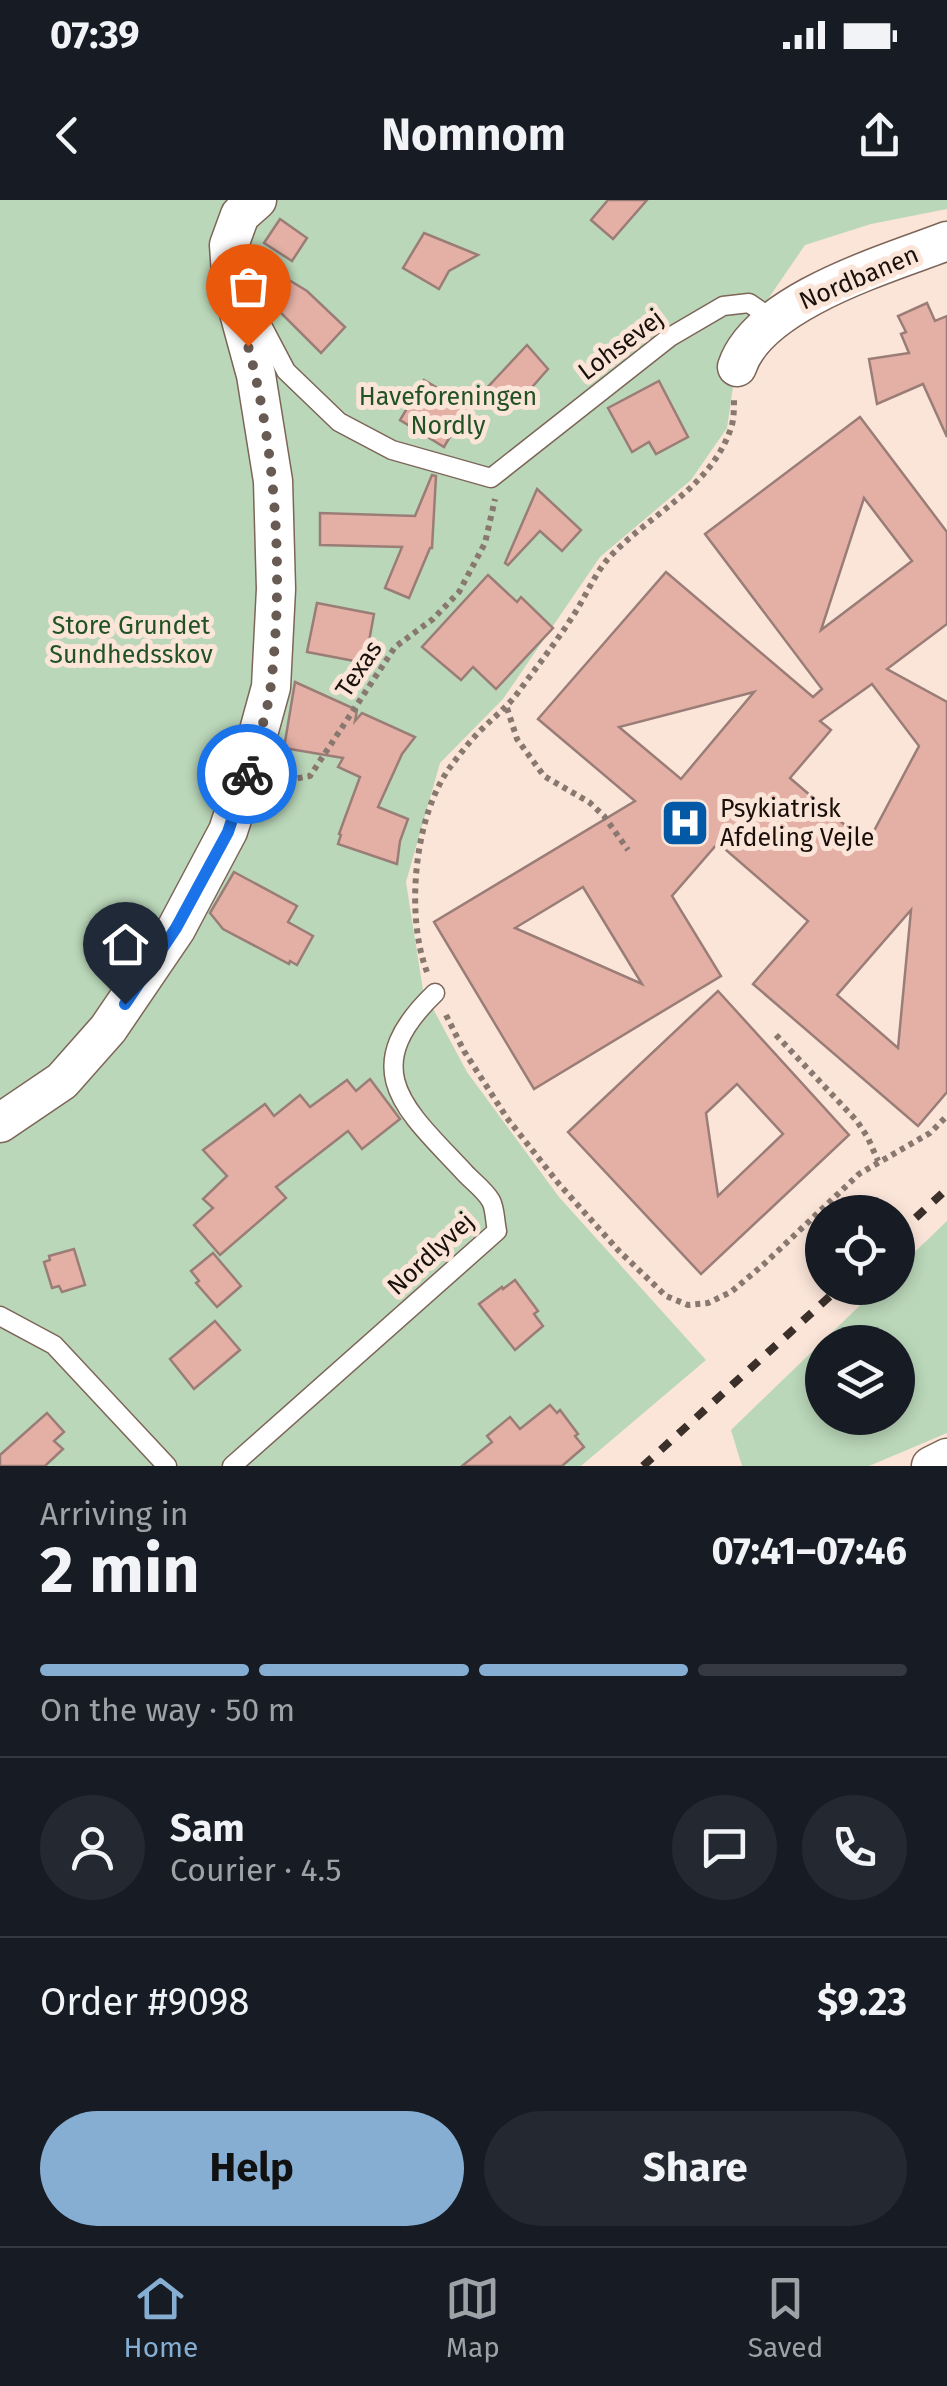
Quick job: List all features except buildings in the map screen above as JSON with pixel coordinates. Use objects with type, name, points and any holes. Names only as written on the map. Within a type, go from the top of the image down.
[{"type":"street","points":[[0,1123],[62,1081],[108,1029],[176,928],[228,832],[271,687],[276,589],[273,481],[256,375],[232,287],[229,245],[240,215],[258,200]]},
{"type":"street","name":"Nordbanen","points":[[737,367],[750,342],[788,309],[842,281],[947,241]]},
{"type":"street","points":[[931,1466],[947,1458]]},
{"type":"lane","points":[[232,287],[256,314],[286,371],[339,422],[392,450],[491,478]]},
{"type":"lane","name":"Lohsevej","points":[[491,478],[670,338],[723,306],[749,304],[774,320]]},
{"type":"lane","name":"Nordlyvej","points":[[232,1466],[497,1231],[492,1202],[411,1115],[393,1078],[396,1046],[413,1014],[435,993]]},
{"type":"lane","points":[[0,1316],[54,1344],[167,1466]]},
{"type":"path","points":[[737,367],[732,427],[710,469],[606,562],[572,618],[507,708],[479,732],[448,770],[429,810],[417,862],[415,908],[420,956],[464,1051],[507,1118],[558,1184],[619,1251],[666,1296],[688,1305],[708,1303],[731,1292],[859,1174],[930,1133],[947,1116]]},
{"type":"path","name":"Texas","points":[[242,788],[310,776],[396,647],[459,592],[485,543],[496,502],[491,478]]},
{"type":"path","points":[[507,708],[517,738],[544,776],[589,802],[628,850]]},
{"type":"path","points":[[776,1035],[856,1121],[878,1162]]},
{"type":"green space","name":"Haveforeningen Nordly","points":[[0,200],[947,200],[947,209],[871,224],[805,245],[740,340],[727,428],[691,480],[600,557],[503,699],[440,763],[406,882],[423,990],[467,1072],[559,1197],[706,1360],[581,1466],[0,1466]]},
{"type":"green space","points":[[947,1221],[947,1433],[869,1466],[742,1466],[731,1430],[805,1358],[805,1435],[915,1435],[915,1325],[840,1325],[860,1305],[915,1305],[915,1252]]},
{"type":"railway","points":[[915,1218],[947,1189]]},
{"type":"railway","points":[[643,1466],[820,1305]]},
{"type":"way so far","points":[[247,774],[271,687],[276,589],[273,481],[248,346]]},
{"type":"place","name":"Psykiatrisk Afdeling Vejle","points":[[685,823]]},
{"type":"route","points":[[125,1004],[176,928],[228,832],[247,774]]},
{"type":"park label","name":"Store Grundet Sundhedsskov","points":[[131,640]]}]
